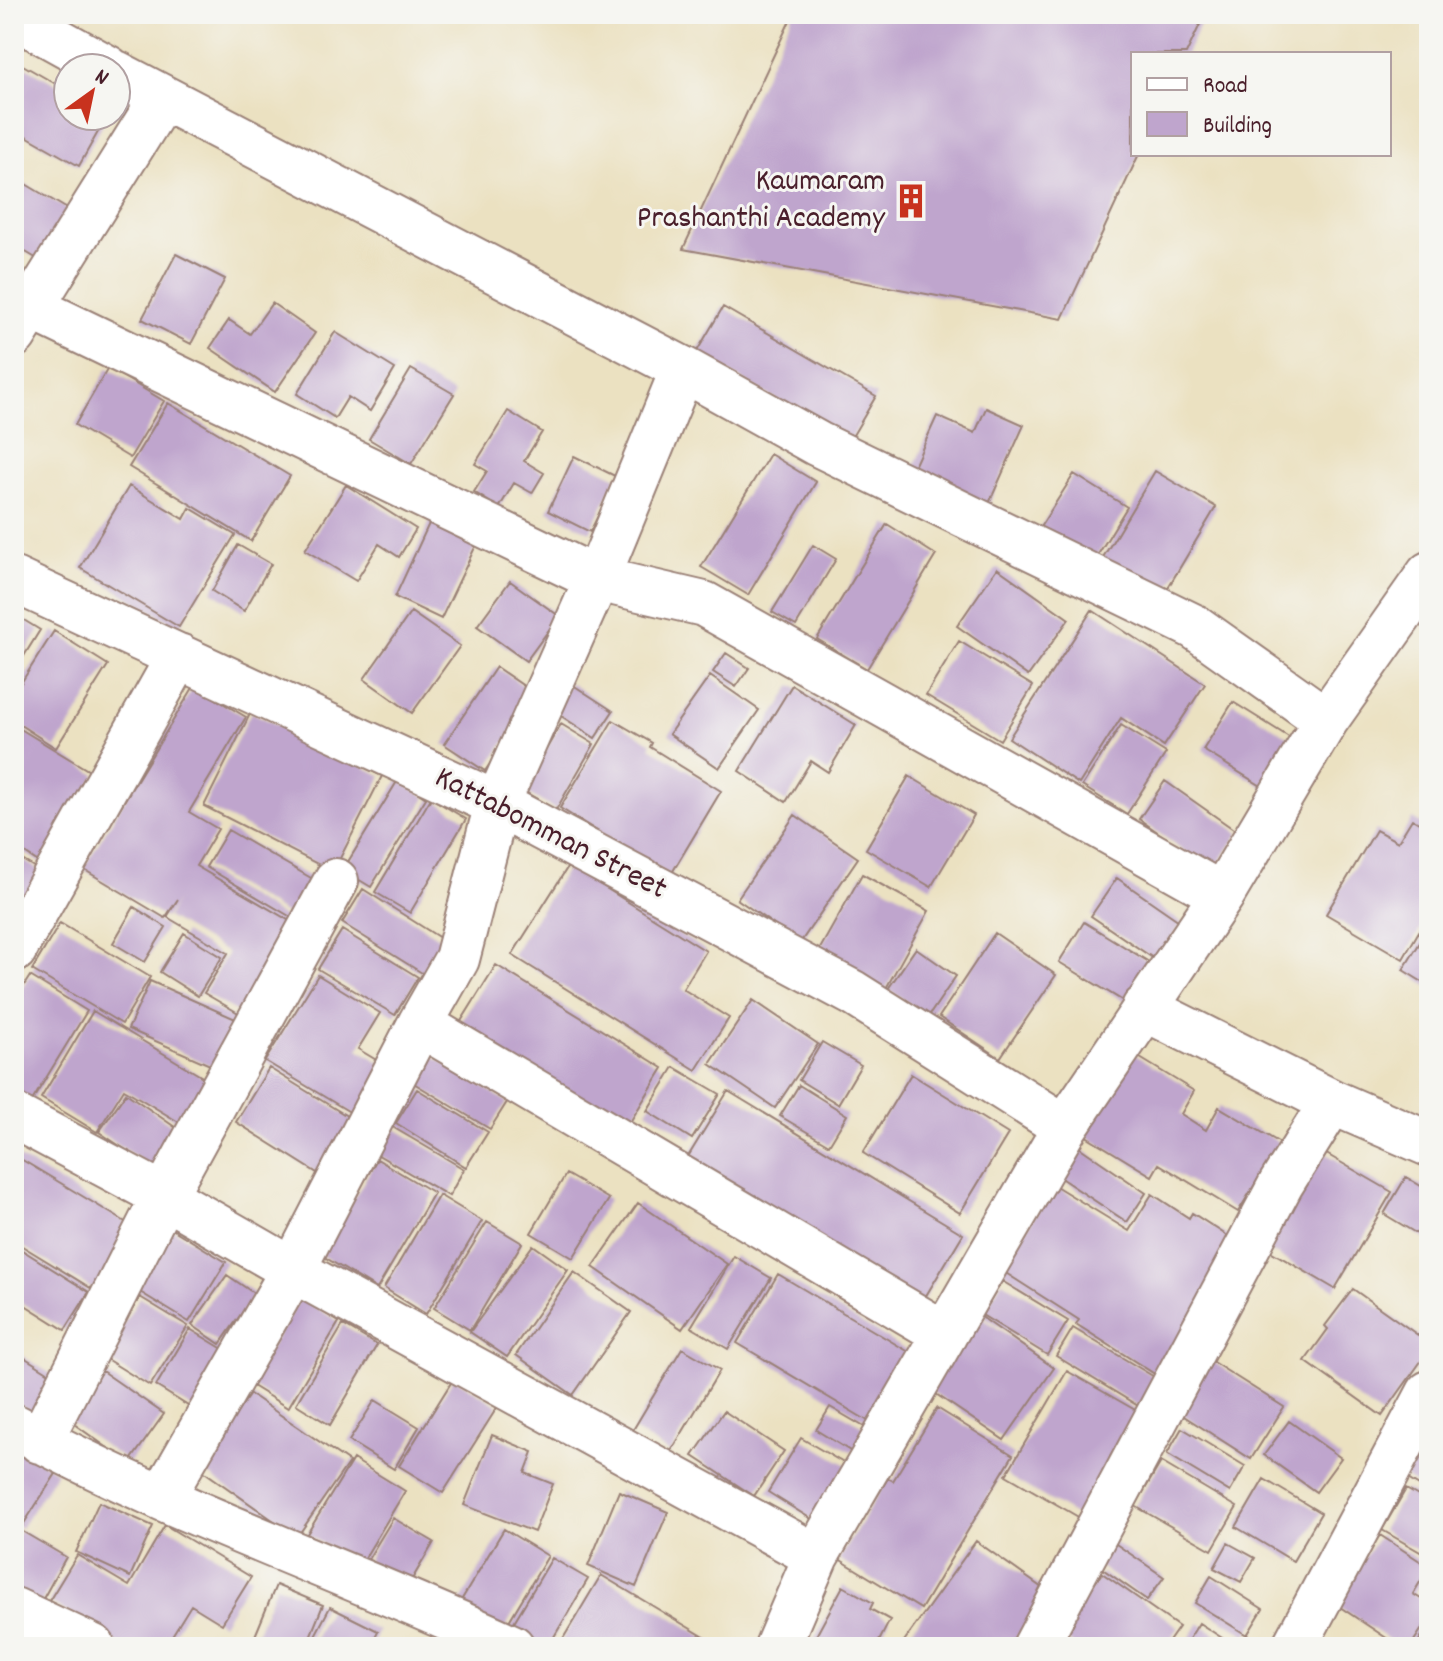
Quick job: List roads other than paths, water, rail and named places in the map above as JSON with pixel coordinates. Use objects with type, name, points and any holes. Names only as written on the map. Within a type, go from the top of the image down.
[{"type":"street","points":[[14,16],[79,52]]},
{"type":"street","points":[[132,82],[683,369],[818,444],[1195,627],[1326,720]]},
{"type":"street","points":[[162,98],[19,314],[597,579],[704,604],[1222,895]]},
{"type":"street","points":[[162,1498],[293,1270],[420,1024],[457,959],[497,804],[597,579],[683,369]]},
{"type":"street","points":[[777,1647],[816,1556],[1065,1127],[1222,895],[1326,720],[1429,574]]},
{"type":"street","name":"Kattabomman Street","points":[[14,580],[497,804],[853,993],[1065,1127]]},
{"type":"street","points":[[14,950],[179,656]]},
{"type":"street","points":[[336,881],[164,1196],[27,1434],[162,1498],[425,1606],[512,1647]]},
{"type":"street","points":[[1144,1008],[1332,1102],[1429,1144]]},
{"type":"street","points":[[420,1024],[945,1334]]},
{"type":"street","points":[[1035,1647],[1281,1184],[1332,1102]]},
{"type":"street","points":[[14,1116],[816,1556]]},
{"type":"street","points":[[1294,1647],[1429,1393]]},
{"type":"street","points":[[14,1610],[93,1647]]},
{"type":"place","name":"Kaumaram Prashanthi Academy","points":[[911,201]]}]
